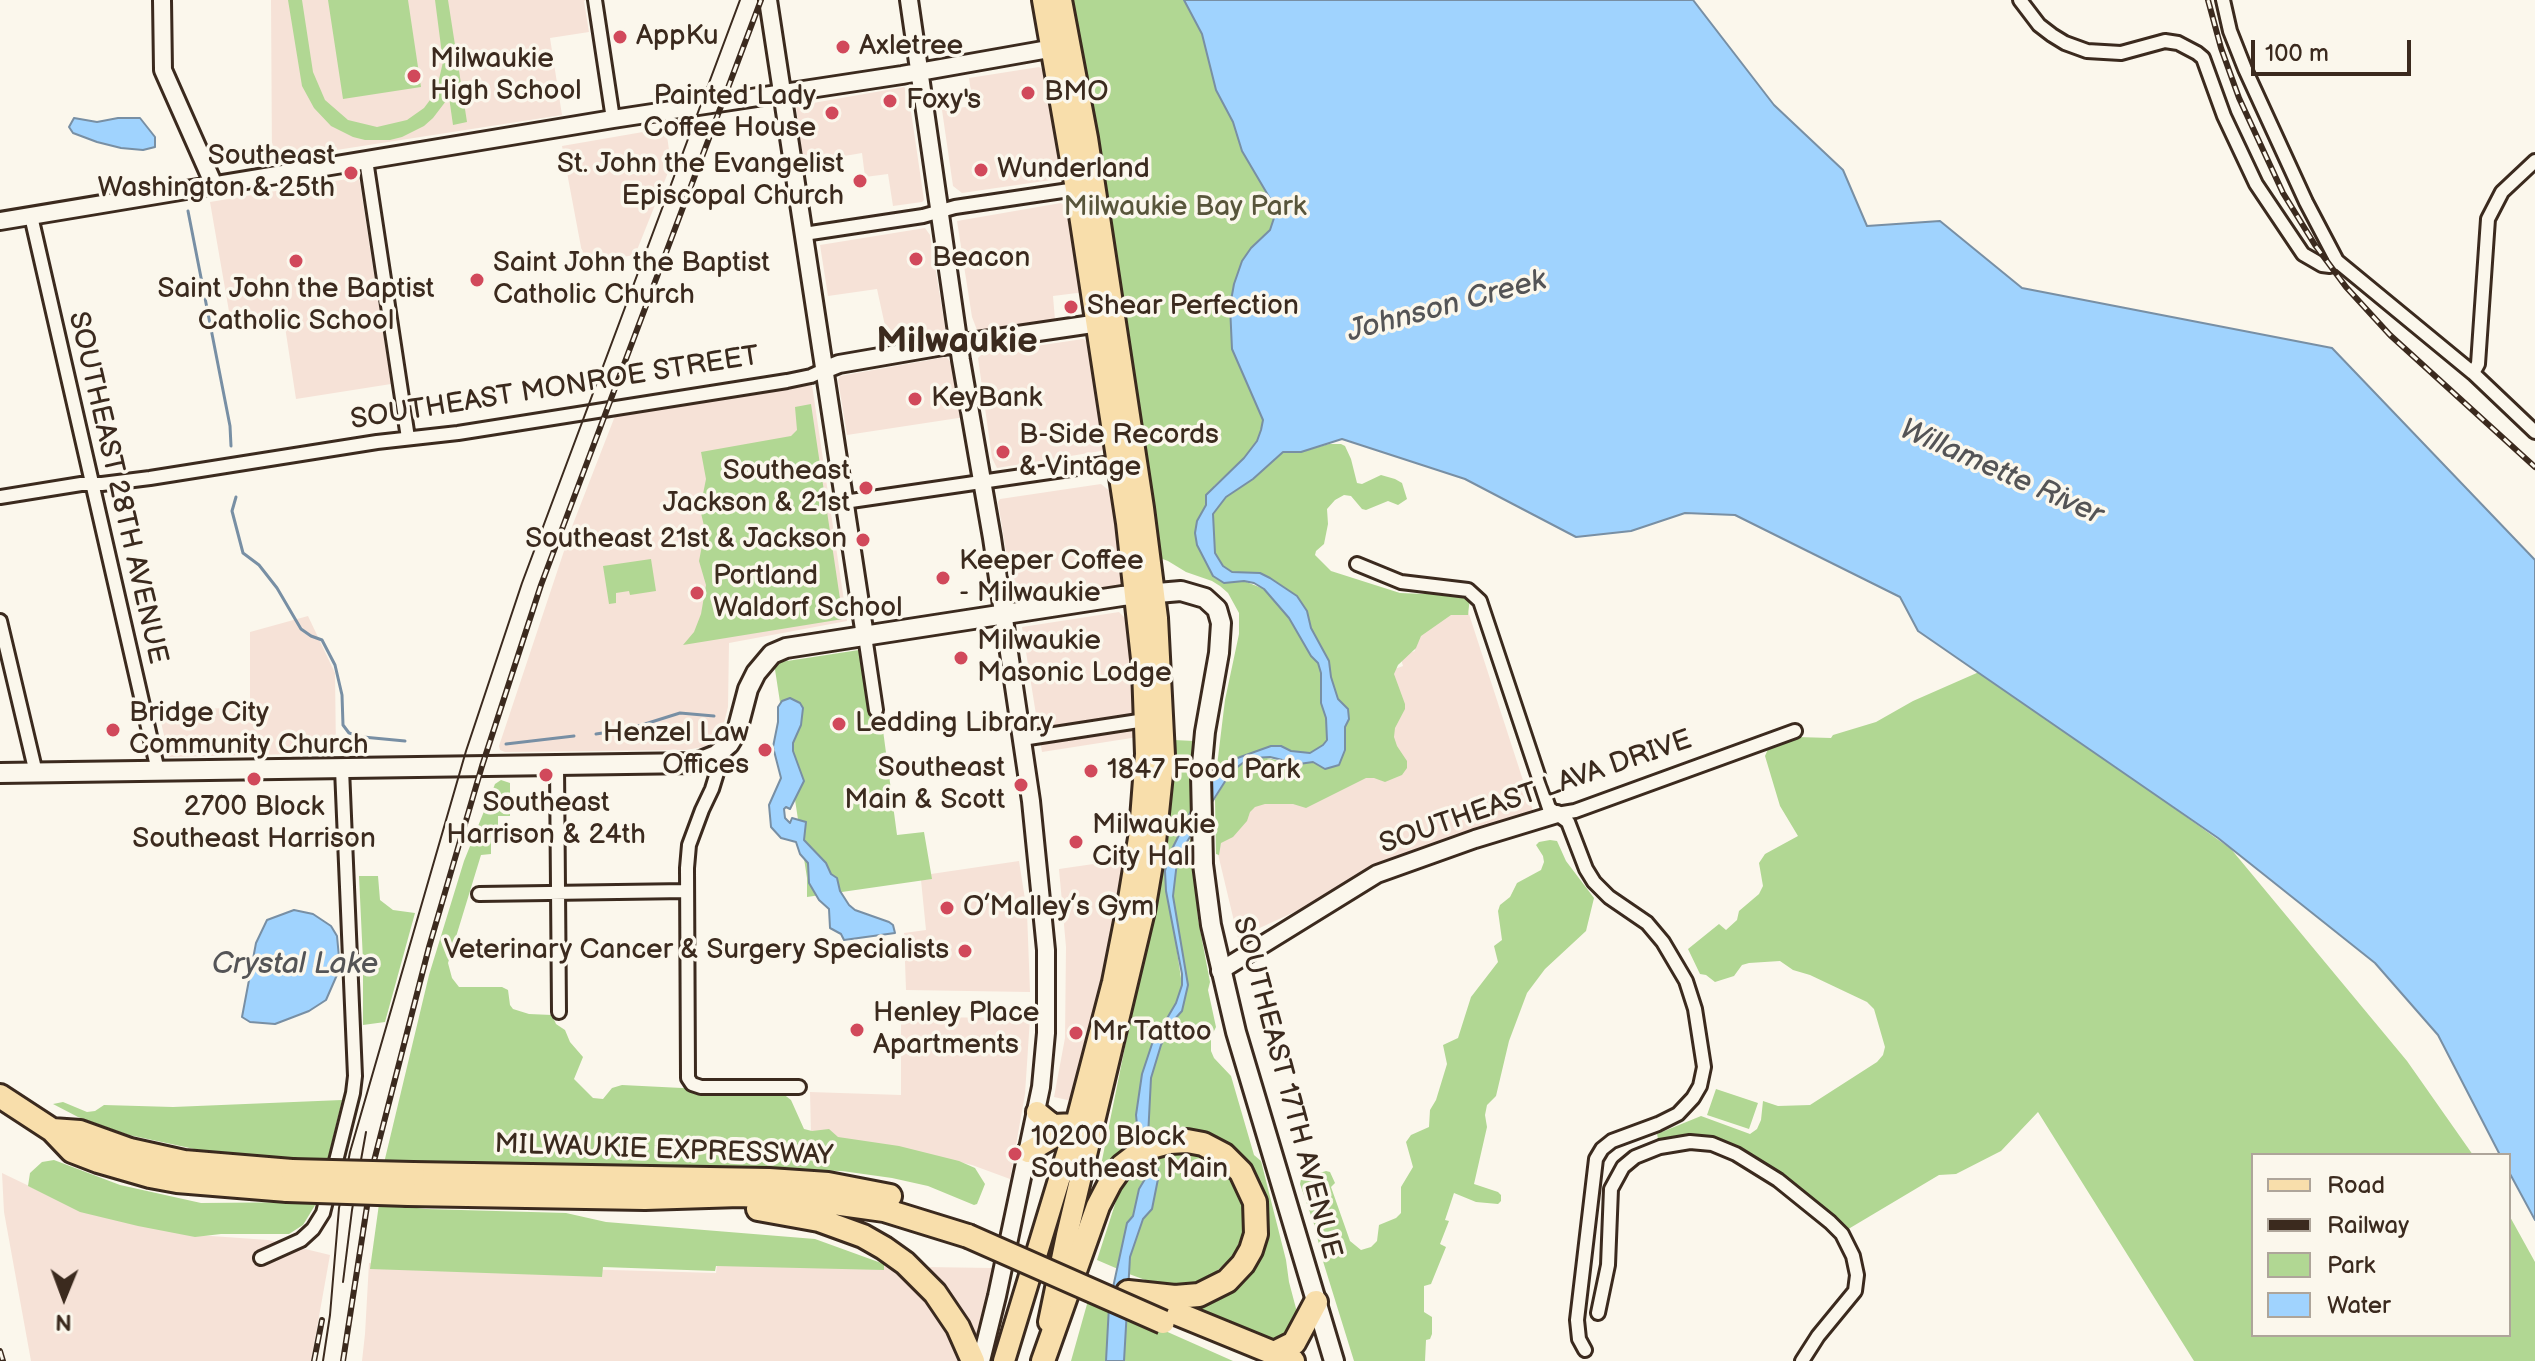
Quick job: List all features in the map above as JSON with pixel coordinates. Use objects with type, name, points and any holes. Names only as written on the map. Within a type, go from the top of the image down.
[{"type":"highway","name":"MILWAUKIE EXPRESSWAY","points":[[0,1096],[52,1130],[80,1132],[130,1150],[289,1181],[410,1184],[645,1198],[740,1195],[827,1200],[884,1210],[1023,1243],[1165,1310]]},
{"type":"highway","points":[[1042,1361],[1098,1206],[1117,1173],[1144,1149],[1179,1141],[1210,1147],[1236,1166],[1253,1194],[1257,1226],[1248,1257],[1227,1281],[1165,1310]]},
{"type":"highway","name":"MILWAUKIE EXPRESSWAY","points":[[410,1184],[755,1180],[828,1184],[888,1195],[1274,1358]]},
{"type":"highway","points":[[645,1198],[775,1210],[839,1226],[884,1248],[935,1293],[958,1327],[973,1361]]},
{"type":"highway","points":[[1274,1358],[1294,1343],[1316,1302]]},
{"type":"main road","points":[[1042,1361],[1067,1235],[1144,911],[1154,852],[1164,755],[1162,677],[1118,462],[1087,138],[1043,0]]},
{"type":"main road","points":[[1004,1361],[1076,1124],[1113,982],[1127,911],[1144,789],[1145,594],[1106,322],[1076,189],[1060,47],[1061,0]]},
{"type":"main road","name":"SOUTHEAST 17TH AVENUE","points":[[1145,594],[1194,593],[1213,603],[1220,616],[1221,635],[1203,753],[1201,838],[1205,884],[1220,971],[1236,1032],[1334,1361]]},
{"type":"main road","points":[[0,773],[686,764],[703,761],[724,750],[737,731],[754,676],[772,654],[790,647],[1145,594]]},
{"type":"main road","points":[[1037,1112],[1053,1125],[1076,1124]]},
{"type":"main road","points":[[1028,1152],[1076,1124]]},
{"type":"street","points":[[162,0],[163,70],[214,185]]},
{"type":"street","points":[[595,0],[613,119]]},
{"type":"street","points":[[768,0],[876,710]]},
{"type":"street","points":[[909,0],[959,344],[1004,614],[1040,878],[1046,950],[1046,1033],[1037,1112],[981,1361]]},
{"type":"street","points":[[2020,0],[2045,30],[2065,43],[2087,51],[2121,53],[2165,41],[2178,43],[2197,53],[2203,58],[2224,116],[2256,184],[2308,258],[2330,266],[2337,261]]},
{"type":"street","points":[[2223,0],[2230,31],[2245,69],[2306,202],[2337,261],[2473,373],[2535,432]]},
{"type":"street","points":[[0,221],[1060,47]]},
{"type":"street","points":[[366,160],[408,438]]},
{"type":"street","points":[[2473,373],[2478,364],[2488,219],[2502,192],[2535,161]]},
{"type":"street","points":[[804,234],[1076,189]]},
{"type":"street","name":"SOUTHEAST 28TH AVENUE","points":[[31,216],[158,771]]},
{"type":"street","name":"SOUTHEAST MONROE STREET","points":[[0,497],[458,433],[787,381],[811,376],[839,364],[1106,322]]},
{"type":"street","points":[[844,502],[1118,462]]},
{"type":"street","points":[[1357,564],[1401,582],[1468,590],[1480,601],[1549,808],[1568,822],[1594,882],[1609,897],[1647,923],[1663,942],[1677,962],[1695,1009],[1704,1067],[1700,1086],[1693,1098],[1678,1114],[1612,1141],[1596,1159],[1577,1320],[1579,1339],[1585,1350]]},
{"type":"street","points":[[0,621],[36,773]]},
{"type":"street","points":[[1022,739],[1145,720]]},
{"type":"street","name":"SOUTHEAST LAVA DRIVE","points":[[1220,971],[1377,874],[1403,863],[1575,811],[1795,731]]},
{"type":"street","points":[[724,750],[716,781],[689,845],[688,1074],[690,1082],[701,1087],[799,1087]]},
{"type":"street","points":[[557,765],[559,1012]]},
{"type":"street","points":[[261,1258],[308,1235],[323,1213],[355,1076],[342,769]]},
{"type":"street","points":[[479,894],[687,891]]},
{"type":"street","points":[[1598,1313],[1608,1265],[1609,1198],[1614,1180],[1635,1157],[1660,1147],[1690,1142],[1712,1144],[1736,1154],[1778,1180],[1842,1234],[1853,1256],[1857,1275],[1855,1291],[1802,1361]]},
{"type":"shaded area","name":"Milwaukie High School","points":[[271,0],[587,0],[584,1],[589,32],[550,38],[562,115],[272,160]]},
{"type":"shaded area","points":[[1039,67],[1046,71],[1062,173],[1058,179],[962,193],[953,186],[942,110],[973,106],[969,78]]},
{"type":"shaded area","points":[[904,87],[908,91],[922,202],[893,206],[888,174],[865,177],[862,153],[803,163],[796,106]]},
{"type":"shaded area","points":[[666,128],[671,165],[635,255],[584,263],[562,146]]},
{"type":"shaded area","name":"Saint John the Baptist Catholic School","points":[[359,177],[391,384],[296,399],[284,320],[231,323],[210,202]]},
{"type":"shaded area","points":[[1061,203],[1071,210],[1085,292],[1053,296],[1055,320],[977,330],[972,317],[957,221]]},
{"type":"shaded area","points":[[925,228],[930,235],[946,333],[925,341],[889,344],[877,289],[828,296],[820,245]]},
{"type":"shaded area","points":[[1083,339],[1091,344],[1105,447],[1101,451],[997,468],[992,458],[978,358],[982,354]]},
{"type":"shaded area","points":[[946,357],[955,366],[965,417],[847,435],[838,380],[840,376]]},
{"type":"shaded area","name":"Portland Waldorf School","points":[[812,385],[847,621],[729,643],[728,707],[723,727],[713,742],[703,747],[686,750],[500,750],[573,524],[615,416]]},
{"type":"shaded area","points":[[1101,484],[1111,492],[1125,580],[1118,586],[1017,600],[1013,596],[1000,499]]},
{"type":"shaded area","points":[[1467,608],[1533,811],[1372,865],[1303,908],[1238,938],[1218,854],[1222,839],[1392,670],[1403,666],[1400,656],[1415,651],[1408,628]]},
{"type":"shaded area","points":[[1119,612],[1126,619],[1138,737],[1042,752],[1022,627]]},
{"type":"shaded area","points":[[308,616],[335,673],[336,753],[169,757],[158,709],[250,708],[250,632]]},
{"type":"shaded area","points":[[1128,859],[1104,979],[1072,1101],[1054,1097],[1065,1038],[1066,947],[1059,869]]},
{"type":"shaded area","points":[[1019,861],[1027,912],[1030,992],[906,990],[904,933],[926,930],[921,880],[931,879],[931,874]]},
{"type":"shaded area","points":[[901,1017],[1030,1018],[1025,1094],[1010,1179],[972,1165],[897,1147],[811,1134],[810,1092],[901,1095]]},
{"type":"shaded area","points":[[2,1173],[79,1210],[197,1235],[268,1240],[330,1255],[311,1361],[31,1361],[4,1212]]},
{"type":"shaded area","points":[[369,1263],[716,1273],[717,1264],[993,1268],[970,1361],[362,1361]]},
{"type":"green space","points":[[288,0],[302,0],[313,72],[325,100],[348,120],[377,127],[407,120],[424,108],[436,92],[443,62],[435,0],[448,0],[467,122],[453,125],[449,97],[424,126],[390,140],[365,140],[331,126],[314,108],[302,86]]},
{"type":"green space","points":[[328,0],[408,0],[421,87],[343,99]]},
{"type":"green space","name":"Milwaukie Bay Park","points":[[1070,0],[1184,0],[1202,34],[1216,90],[1233,122],[1242,151],[1274,206],[1270,230],[1251,248],[1232,349],[1263,420],[1261,430],[1244,458],[1214,486],[1226,497],[1253,479],[1283,452],[1301,452],[1341,444],[1351,459],[1357,483],[1362,484],[1381,475],[1395,479],[1402,483],[1407,499],[1398,505],[1388,501],[1366,510],[1351,496],[1344,495],[1335,500],[1327,509],[1324,544],[1315,555],[1331,571],[1400,593],[1458,592],[1470,597],[1468,615],[1451,615],[1421,636],[1416,648],[1398,665],[1394,674],[1405,704],[1394,737],[1407,761],[1402,775],[1385,782],[1366,778],[1306,808],[1293,804],[1255,807],[1233,837],[1221,843],[1219,855],[1216,854],[1215,799],[1231,772],[1244,762],[1261,757],[1299,764],[1313,762],[1323,768],[1345,750],[1348,709],[1338,699],[1329,661],[1297,596],[1260,573],[1232,572],[1223,566],[1215,553],[1212,514],[1216,510],[1210,513],[1209,561],[1224,583],[1244,581],[1264,589],[1289,618],[1318,663],[1327,740],[1310,753],[1271,746],[1229,761],[1216,774],[1225,700],[1239,634],[1239,613],[1228,593],[1220,586],[1160,558],[1111,235]]},
{"type":"green space","points":[[811,404],[843,619],[683,645],[694,632],[701,614],[706,585],[699,561],[705,530],[700,509],[706,479],[701,452],[791,436],[797,430],[795,407]]},
{"type":"green space","points":[[651,559],[656,591],[630,595],[629,591],[616,593],[616,603],[609,604],[603,566]]},
{"type":"green space","points":[[872,648],[897,835],[924,832],[932,879],[807,897],[807,878],[774,663]]},
{"type":"green space","points":[[1979,672],[2231,849],[2407,1061],[2472,1153],[2251,1153],[2251,1337],[2511,1337],[2511,1219],[2535,1262],[2535,1361],[2194,1361],[2038,1112],[2001,1151],[1956,1174],[1939,1175],[1845,1231],[1816,1203],[1693,1136],[1659,1143],[1657,1134],[1701,1116],[1750,1134],[1757,1129],[1761,1120],[1763,1101],[1778,1106],[1810,1105],[1883,1055],[1885,1047],[1874,1009],[1867,1002],[1793,970],[1780,961],[1742,965],[1734,976],[1715,982],[1700,974],[1688,949],[1719,924],[1726,930],[1737,920],[1739,911],[1759,894],[1763,886],[1759,863],[1765,854],[1798,836],[1780,806],[1765,756],[1768,749],[1797,737],[1831,738],[1876,722],[1913,701]]},
{"type":"green space","points":[[1174,740],[1194,741],[1191,811],[1169,855],[1165,871],[1182,985],[1176,1003],[1152,1044],[1142,1074],[1136,1115],[1138,1142],[1110,1164],[1101,1177],[1164,854],[1172,796]]},
{"type":"green space","points":[[501,780],[510,783],[510,816],[498,816],[498,830],[491,831],[491,854],[481,855],[448,963],[452,978],[459,987],[502,987],[508,990],[513,1009],[529,1014],[552,1015],[583,1057],[574,1079],[593,1098],[603,1099],[612,1088],[622,1085],[782,1093],[791,1100],[804,1129],[829,1129],[838,1137],[899,1146],[975,1168],[985,1184],[977,1204],[928,1186],[842,1171],[384,1163],[429,975],[464,861],[495,784]]},
{"type":"green space","points":[[1192,837],[1198,919],[1216,1027],[1211,1037],[1211,1051],[1231,1076],[1254,1155],[1261,1161],[1298,1316],[1294,1331],[1276,1343],[1183,1307],[1223,1296],[1253,1268],[1266,1238],[1267,1219],[1265,1198],[1257,1177],[1233,1149],[1148,1137],[1151,1078],[1161,1045],[1173,1021],[1182,1011],[1188,985],[1173,896],[1177,862]]},
{"type":"green space","points":[[1557,841],[1566,861],[1594,898],[1586,931],[1545,969],[1527,993],[1509,1041],[1496,1096],[1487,1105],[1487,1127],[1474,1184],[1498,1192],[1501,1201],[1498,1204],[1476,1202],[1454,1193],[1445,1220],[1449,1221],[1440,1244],[1446,1247],[1431,1284],[1424,1286],[1424,1312],[1432,1317],[1432,1334],[1426,1340],[1425,1361],[1354,1361],[1301,1179],[1330,1172],[1335,1183],[1331,1187],[1350,1241],[1361,1250],[1377,1241],[1379,1225],[1401,1213],[1401,1187],[1413,1167],[1406,1142],[1411,1135],[1429,1127],[1430,1110],[1447,1064],[1443,1045],[1458,1038],[1471,997],[1498,962],[1494,946],[1502,940],[1500,905],[1510,897],[1517,883],[1541,870],[1543,856],[1536,845]]},
{"type":"green space","points":[[359,876],[378,876],[380,900],[393,910],[415,913],[385,1022],[363,1025],[363,961]]},
{"type":"green space","points":[[1716,1089],[1758,1103],[1749,1129],[1707,1115]]},
{"type":"green space","points":[[342,1100],[327,1162],[199,1150],[129,1135],[78,1117],[53,1104],[63,1102],[87,1112],[104,1105],[173,1107]]},
{"type":"green space","points":[[1167,1152],[1198,1154],[1219,1166],[1236,1186],[1244,1212],[1242,1235],[1234,1255],[1208,1279],[1184,1286],[1159,1285],[1129,1274],[1131,1252],[1143,1219],[1152,1208],[1159,1174],[1153,1156]]},
{"type":"green space","points":[[54,1160],[120,1185],[201,1203],[317,1202],[303,1225],[289,1234],[195,1237],[80,1212],[28,1186],[30,1173],[42,1162]]},
{"type":"green space","points":[[1141,1164],[1145,1179],[1139,1189],[1133,1216],[1127,1223],[1118,1269],[1097,1260],[1117,1198],[1129,1174]]},
{"type":"green space","points":[[379,1204],[426,1209],[566,1213],[606,1222],[815,1239],[884,1264],[884,1270],[716,1266],[715,1271],[603,1267],[602,1277],[370,1269]]},
{"type":"green space","points":[[1089,1297],[1109,1306],[1106,1361],[1071,1361]]},
{"type":"green space","points":[[1127,1314],[1233,1361],[1124,1361]]},
{"type":"water","points":[[1184,0],[1693,0],[1774,105],[1843,170],[1867,226],[1940,221],[2022,288],[2332,348],[2535,560],[2535,1220],[2511,1176],[2511,1153],[2499,1153],[2438,1035],[2375,963],[2218,838],[1918,631],[1900,597],[1735,515],[1685,513],[1631,531],[1576,537],[1465,479],[1342,439],[1301,452],[1283,452],[1253,479],[1226,497],[1213,514],[1215,553],[1223,566],[1232,572],[1260,573],[1270,578],[1297,596],[1307,611],[1311,628],[1329,661],[1338,699],[1348,709],[1349,719],[1345,727],[1345,750],[1339,765],[1325,769],[1313,762],[1299,764],[1270,757],[1253,758],[1231,772],[1177,862],[1173,896],[1188,985],[1182,1011],[1173,1021],[1161,1045],[1151,1078],[1148,1137],[1159,1174],[1152,1209],[1143,1219],[1130,1257],[1124,1361],[1106,1361],[1109,1306],[1127,1223],[1133,1216],[1139,1189],[1145,1179],[1136,1115],[1142,1074],[1152,1044],[1176,1003],[1182,985],[1166,891],[1165,871],[1169,855],[1191,811],[1216,774],[1229,761],[1271,746],[1310,753],[1327,740],[1318,663],[1289,618],[1264,589],[1254,583],[1224,583],[1213,576],[1197,545],[1197,521],[1206,505],[1206,495],[1244,458],[1261,430],[1263,420],[1232,349],[1230,306],[1242,261],[1270,230],[1275,207],[1242,151],[1233,122],[1216,90],[1202,34]]},
{"type":"water","points":[[74,118],[97,122],[140,118],[155,137],[155,147],[143,150],[97,142],[73,133],[69,127]]},
{"type":"water","points":[[790,698],[803,708],[793,751],[804,781],[790,809],[784,809],[785,818],[790,823],[792,818],[806,822],[804,840],[837,878],[840,891],[849,905],[889,922],[895,933],[844,940],[841,934],[830,928],[829,909],[819,900],[809,883],[808,863],[800,854],[796,842],[781,838],[771,827],[769,805],[781,778],[773,747],[778,707]]},
{"type":"water","name":"Crystal Lake","points":[[294,910],[313,914],[331,926],[337,936],[340,968],[326,1000],[309,1011],[275,1024],[250,1022],[242,1017],[256,943],[267,920]]},
{"type":"waterway","points":[[188,211],[230,426],[231,446]]},
{"type":"waterway","points":[[236,497],[232,511],[243,553],[259,565],[277,588],[301,629],[322,640],[335,665],[342,695],[343,725],[349,733],[363,737],[405,741]]},
{"type":"waterway","points":[[596,734],[629,729],[680,713],[714,716]]},
{"type":"waterway","points":[[506,744],[574,736]]},
{"type":"tram line","points":[[323,1361],[339,1208],[350,1152],[466,751],[522,583],[740,0]]},
{"type":"tram line","points":[[343,1282],[366,1132]]},
{"type":"railway","points":[[343,1361],[374,1161],[429,947],[482,766],[541,585],[761,0]]},
{"type":"railway","points":[[2208,0],[2239,98],[2283,193],[2315,245],[2346,287],[2390,335],[2535,467]]},
{"type":"railway","points":[[314,1361],[322,1320]]},
{"type":"railway","points":[[0,1351],[3,1361]]},
{"type":"place","name":"AppKu","points":[[620,37]]},
{"type":"place","name":"Axletree","points":[[843,47]]},
{"type":"place","name":"Milwaukie High School","points":[[414,76]]},
{"type":"place","name":"BMO","points":[[1028,93]]},
{"type":"place","name":"Foxy's","points":[[890,101]]},
{"type":"place","name":"Painted Lady Coffee House","points":[[832,113]]},
{"type":"place","name":"Wunderland","points":[[981,170]]},
{"type":"place","name":"Southeast Washington & 25th","points":[[351,173]]},
{"type":"place","name":"St. John the Evangelist Episcopal Church","points":[[860,181]]},
{"type":"place","name":"Beacon","points":[[916,259]]},
{"type":"place","name":"Saint John the Baptist Catholic School","points":[[296,261]]},
{"type":"place","name":"Saint John the Baptist Catholic Church","points":[[477,280]]},
{"type":"place","name":"Shear Perfection","points":[[1071,307]]},
{"type":"place","name":"KeyBank","points":[[915,399]]},
{"type":"place","name":"B-Side Records & Vintage","points":[[1003,452]]},
{"type":"place","name":"Southeast Jackson & 21st","points":[[866,488]]},
{"type":"place","name":"Southeast 21st & Jackson","points":[[863,540]]},
{"type":"place","name":"Keeper Coffee - Milwaukie","points":[[943,578]]},
{"type":"place","name":"Portland Waldorf School","points":[[697,593]]},
{"type":"place","name":"Milwaukie Masonic Lodge","points":[[961,658]]},
{"type":"place","name":"Ledding Library","points":[[839,724]]},
{"type":"place","name":"Bridge City Community Church","points":[[113,730]]},
{"type":"place","name":"Henzel Law Offices","points":[[765,750]]},
{"type":"place","name":"1847 Food Park","points":[[1091,771]]},
{"type":"place","name":"Southeast Harrison & 24th","points":[[546,775]]},
{"type":"place","name":"2700 Block Southeast Harrison","points":[[254,779]]},
{"type":"place","name":"Southeast Main & Scott","points":[[1021,785]]},
{"type":"place","name":"Milwaukie City Hall","points":[[1076,842]]},
{"type":"place","name":"O’Malley’s Gym","points":[[947,908]]},
{"type":"place","name":"Veterinary Cancer & Surgery Specialists","points":[[965,951]]},
{"type":"place","name":"Henley Place Apartments","points":[[857,1030]]},
{"type":"place","name":"Mr Tattoo","points":[[1076,1033]]},
{"type":"place","name":"10200 Block Southeast Main","points":[[1015,1154]]},
{"type":"district","name":"Milwaukie","points":[[957,343]]},
{"type":"water label","name":"Johnson Creek","points":[[1447,307]]},
{"type":"water label","name":"Willamette River","points":[[2001,473]]}]
